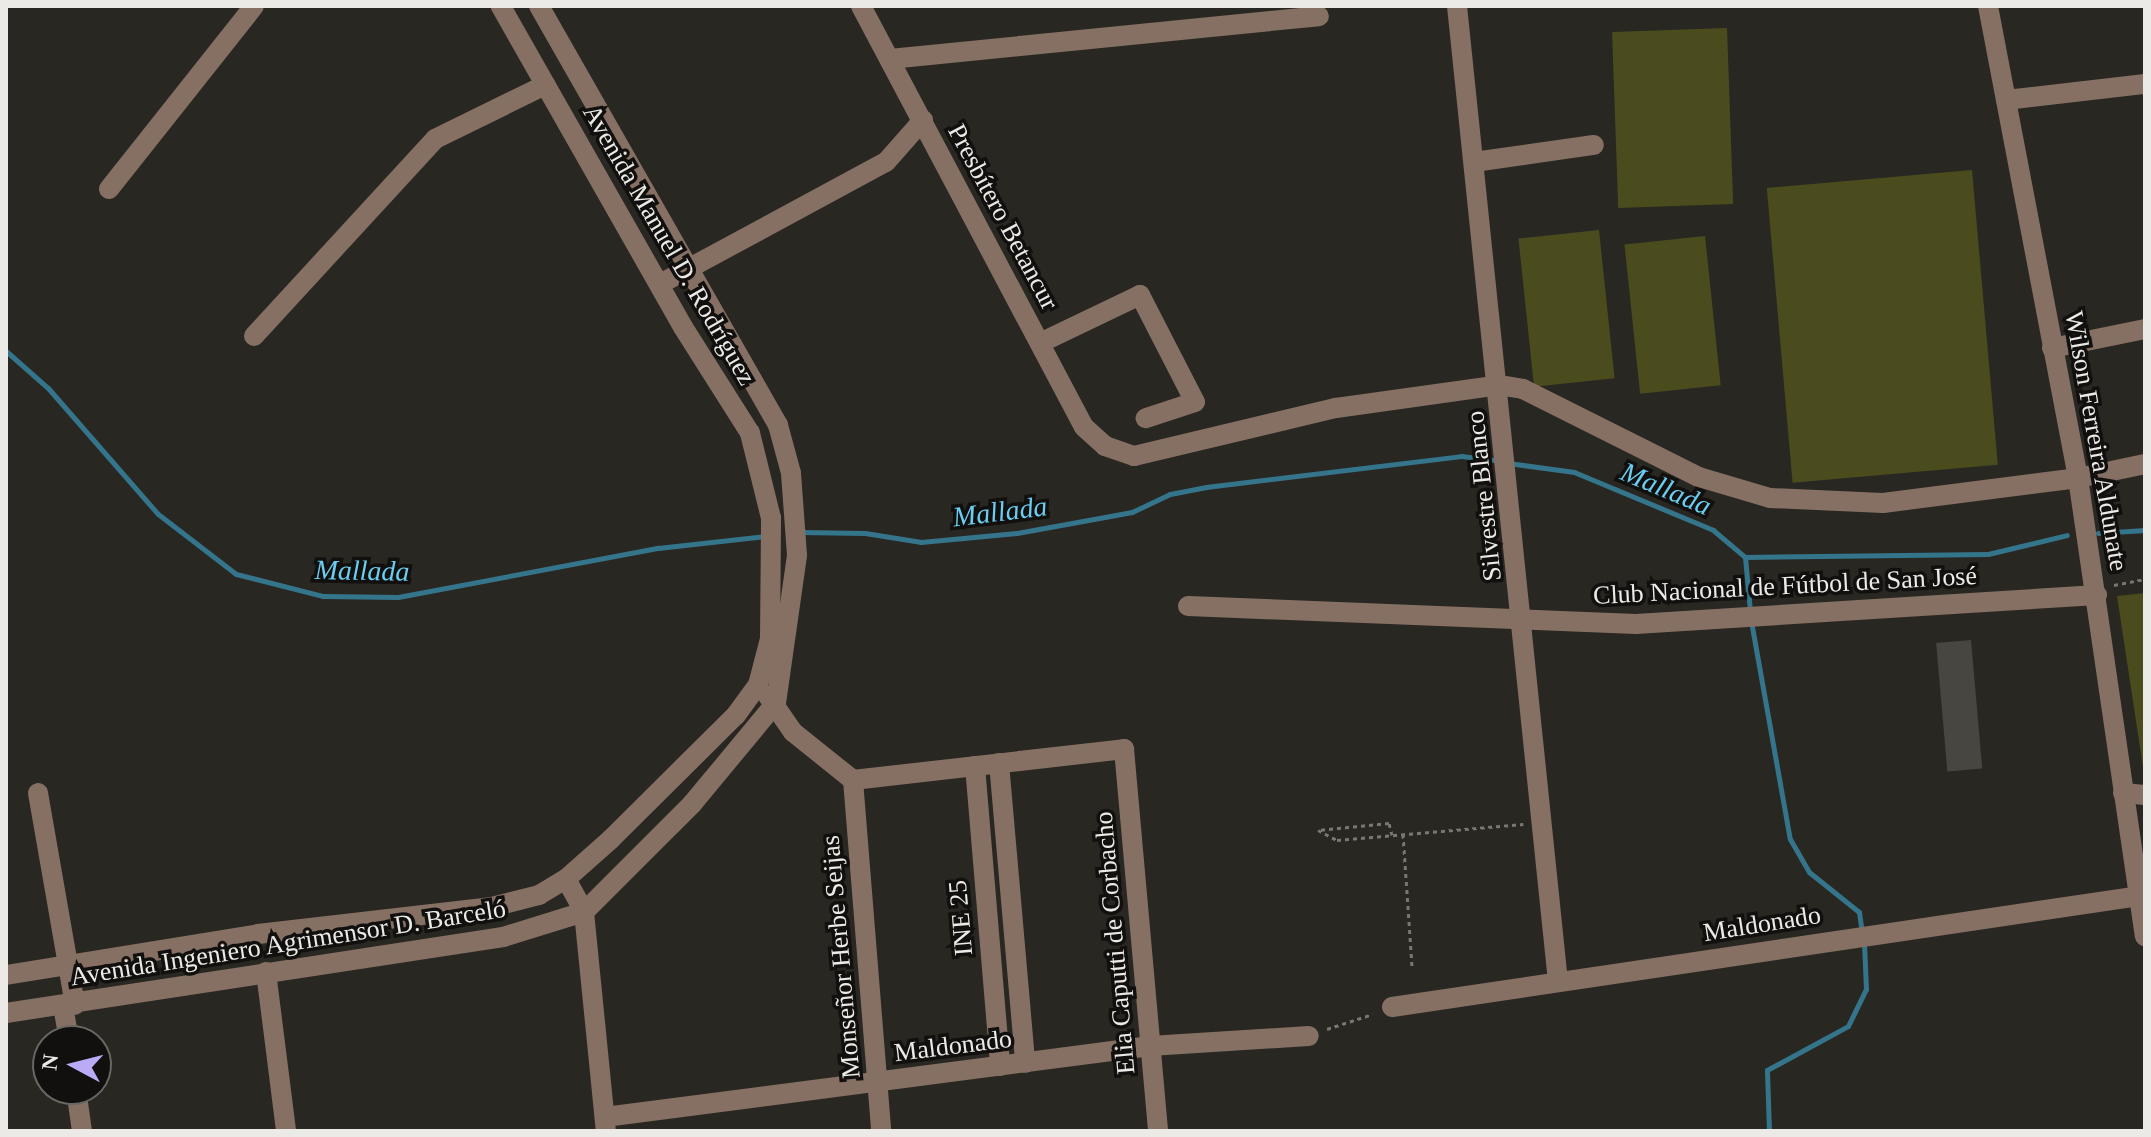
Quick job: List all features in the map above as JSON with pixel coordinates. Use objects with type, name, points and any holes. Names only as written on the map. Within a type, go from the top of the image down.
[{"type":"street","points":[[109,189],[254,6]]},
{"type":"street","name":"Avenida Manuel D. Rodríguez","points":[[501,6],[660,284],[750,433],[771,518]]},
{"type":"street","name":"Avenida Manuel D. Rodríguez","points":[[539,6],[778,425],[791,473],[797,555],[776,703]]},
{"type":"street","name":"Presbítero Betancur","points":[[861,6],[1084,427],[1105,446],[1134,456],[1147,454],[1336,408],[1499,385]]},
{"type":"street","name":"Silvestre Blanco","points":[[1457,6],[1499,385],[1558,982]]},
{"type":"street","name":"Wilson Ferreira Aldunate","points":[[1988,6],[2078,478],[2145,936]]},
{"type":"street","points":[[890,59],[1319,16]]},
{"type":"street","points":[[2006,100],[2145,84]]},
{"type":"street","points":[[254,336],[435,139],[545,85]]},
{"type":"street","points":[[660,284],[886,162],[923,120]]},
{"type":"street","points":[[1474,162],[1594,145]]},
{"type":"street","points":[[1040,343],[1140,295],[1195,402],[1146,418]]},
{"type":"street","points":[[2052,348],[2145,329]]},
{"type":"street","points":[[1499,385],[1523,389],[1699,477],[1770,498],[1883,503],[2078,478],[2145,464]]},
{"type":"street","name":"Avenida Ingeniero Agrimensor D. Barceló","points":[[6,975],[258,934],[492,907],[539,895],[566,879],[736,715],[758,685],[770,639],[771,518]]},
{"type":"street","name":"Club Nacional de Fútbol de San José","points":[[1188,606],[1636,624],[2097,595]]},
{"type":"street","points":[[758,685],[776,703],[793,732],[853,780],[999,763]]},
{"type":"street","name":"Avenida Ingeniero Agrimensor D. Barceló","points":[[6,1013],[69,1006],[266,972],[503,937],[584,912],[692,804],[776,703]]},
{"type":"street","name":"Elia Caputti de Corbacho","points":[[999,763],[1124,749],[1158,1131]]},
{"type":"street","name":"INE 25","points":[[999,763],[1025,1063]]},
{"type":"street","name":"INE 25","points":[[975,766],[1000,1066]]},
{"type":"street","name":"Monseñor Herbe Seijas","points":[[853,780],[881,1131]]},
{"type":"street","points":[[38,793],[68,967],[69,1025]]},
{"type":"street","points":[[2123,793],[2145,795]]},
{"type":"street","points":[[566,879],[584,912],[606,1124]]},
{"type":"street","name":"Maldonado","points":[[1392,1007],[1866,934],[2139,896]]},
{"type":"street","points":[[266,972],[286,1131]]},
{"type":"street","name":"Maldonado","points":[[606,1124],[877,1082],[1150,1046],[1309,1036]]},
{"type":"street","points":[[78,1105],[82,1131]]},
{"type":"path","points":[[2097,595],[2117,583],[2145,579]]},
{"type":"path","points":[[1392,835],[1389,823],[1318,830],[1337,840],[1543,823]]},
{"type":"path","points":[[1403,834],[1412,967]]},
{"type":"path","points":[[1309,1036],[1392,1007]]},
{"type":"green space","points":[[1727,28],[1733,204],[1618,208],[1612,32]]},
{"type":"green space","points":[[1972,170],[1998,465],[1793,483],[1767,188]]},
{"type":"green space","points":[[1599,230],[1615,378],[1534,387],[1518,238]]},
{"type":"green space","points":[[1705,236],[1721,385],[1640,394],[1624,244]]},
{"type":"green space","points":[[2145,593],[2145,780],[2117,596]]},
{"type":"building","points":[[1971,640],[1982,769],[1947,772],[1936,643]]},
{"type":"waterway","name":"Mallada","points":[[6,351],[48,388],[158,514],[236,574],[323,596],[398,597],[658,548],[765,536]]},
{"type":"waterway","name":"Mallada","points":[[799,532],[865,533],[921,542],[1017,533],[1132,512],[1170,494],[1206,487],[1461,456],[1499,461]]},
{"type":"waterway","name":"Mallada","points":[[1508,463],[1574,472],[1713,530],[1745,557],[1988,554],[2067,535]]},
{"type":"waterway","name":"Mallada","points":[[2098,533],[2145,530]]},
{"type":"waterway","points":[[1745,557],[1750,611]]},
{"type":"waterway","points":[[1751,621],[1790,839],[1809,872],[1859,912],[1862,934]]},
{"type":"waterway","points":[[1769,1131],[1767,1070],[1848,1026],[1866,989],[1864,944]]}]
